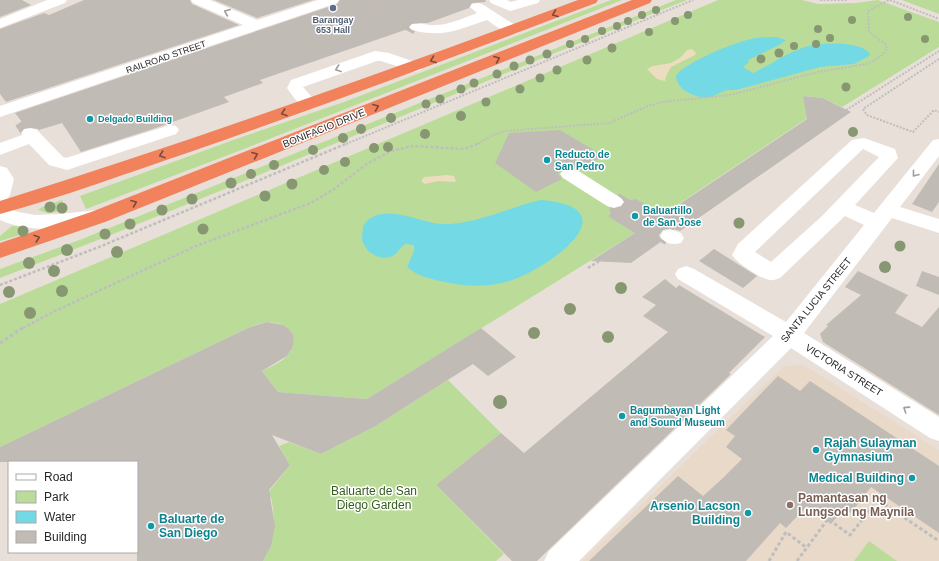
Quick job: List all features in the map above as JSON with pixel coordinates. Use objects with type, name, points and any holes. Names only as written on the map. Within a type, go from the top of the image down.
[{"type":"highway","points":[[0,210],[415,66],[591,0]]},
{"type":"highway","name":"BONIFACIO DRIVE","points":[[0,251],[98,217],[646,0]]},
{"type":"street","points":[[198,0],[256,25]]},
{"type":"street","name":"RAILROAD STREET","points":[[0,149],[20,122],[145,59],[332,0]]},
{"type":"street","points":[[496,0],[510,7],[533,0]]},
{"type":"street","points":[[0,24],[54,6]]},
{"type":"street","points":[[476,6],[513,30]]},
{"type":"street","points":[[417,27],[435,30],[453,27],[488,14]]},
{"type":"street","points":[[308,104],[295,88],[294,86],[297,84],[375,56],[383,56],[415,66]]},
{"type":"street","points":[[20,122],[56,161],[67,164],[170,130]]},
{"type":"street","points":[[864,143],[888,153],[889,158],[845,203],[829,221],[773,273],[770,273],[743,255],[745,249],[858,144],[864,143]]},
{"type":"street","name":"SANTA LUCIA STREET","points":[[559,561],[789,335],[939,144]]},
{"type":"street","points":[[0,172],[4,179],[0,195]]},
{"type":"street","points":[[570,174],[614,202]]},
{"type":"street","points":[[815,184],[845,203],[882,217],[939,226]]},
{"type":"street","points":[[0,210],[10,217],[25,220],[63,220],[98,217]]},
{"type":"street","name":"VICTORIA STREET","points":[[686,274],[789,335],[939,430]]},
{"type":"path","points":[[0,285],[107,244],[693,0]]},
{"type":"path","points":[[820,0],[847,0]]},
{"type":"path","points":[[0,344],[13,334],[62,308],[180,252],[214,238],[273,219],[312,203],[329,193],[368,163],[389,152],[417,146],[463,149],[477,146],[504,131],[609,123],[620,120],[636,110],[656,103],[718,97],[817,72],[852,67],[871,62],[883,54],[887,48],[885,44],[869,32],[868,10],[889,0],[939,19]]},
{"type":"path","points":[[588,268],[666,230],[748,172],[939,51]]},
{"type":"path","points":[[939,59],[863,109],[867,115],[913,132],[934,110],[939,112]]},
{"type":"path","points":[[797,561],[828,519],[850,535],[878,500],[939,541]]},
{"type":"path","points":[[769,561],[786,532],[807,548]]},
{"type":"shaded area","name":"Pamantasan ng Lungsod ng Maynila","points":[[804,365],[939,450],[939,561],[583,561],[784,366]]},
{"type":"green space","points":[[611,0],[622,0],[244,149],[86,209],[80,196],[236,139],[344,102]]},
{"type":"green space","points":[[676,0],[687,0],[86,245],[0,278],[0,269],[82,239]]},
{"type":"green space","points":[[718,0],[802,0],[818,4],[856,3],[878,0],[939,22],[939,47],[842,107],[823,98],[803,96],[805,105],[818,111],[635,233],[367,399],[278,392],[262,371],[286,357],[293,346],[293,341],[290,331],[286,327],[272,322],[250,327],[0,447],[0,304]]},
{"type":"green space","points":[[902,0],[939,0],[939,14],[907,2]]},
{"type":"green space","points":[[62,200],[67,211],[47,213],[38,210],[42,207]]},
{"type":"green space","points":[[12,226],[26,227],[27,231],[20,235],[0,241],[0,236]]},
{"type":"green space","name":"Baluarte de San Diego Garden","points":[[448,380],[501,433],[436,485],[504,554],[496,561],[263,561],[272,537],[274,514],[271,497],[262,500],[290,465],[279,446],[289,442],[321,454],[374,427]]},
{"type":"green space","points":[[869,541],[897,561],[854,561]]},
{"type":"sand","points":[[692,49],[696,53],[695,55],[671,67],[665,81],[657,79],[647,69],[653,66],[671,63],[680,58],[687,50]]},
{"type":"sand","points":[[447,175],[454,176],[456,182],[439,181],[425,184],[422,182],[422,179],[425,177]]},
{"type":"water","points":[[760,37],[776,37],[786,40],[781,44],[748,60],[749,62],[743,67],[753,73],[796,50],[817,44],[849,44],[865,49],[870,54],[854,64],[820,67],[740,89],[726,91],[710,97],[699,97],[688,93],[677,81],[676,76],[681,71],[699,59],[710,54],[751,39]]},
{"type":"water","points":[[541,200],[568,205],[581,215],[582,227],[573,240],[559,254],[522,276],[498,284],[481,286],[465,285],[440,281],[423,276],[415,273],[407,267],[414,251],[414,245],[405,244],[394,255],[384,258],[374,255],[363,244],[363,226],[368,220],[379,215],[396,214],[432,223],[453,224],[478,219]]},
{"type":"building","points":[[0,0],[22,0],[31,5],[0,17]]},
{"type":"building","points":[[84,0],[190,0],[192,4],[239,25],[6,102],[0,94],[0,29],[44,13],[49,15]]},
{"type":"building","points":[[214,0],[313,0],[257,18]]},
{"type":"building","points":[[340,0],[485,0],[486,2],[472,3],[469,8],[428,23],[412,23],[408,27],[410,30],[405,30],[260,80],[263,83],[224,97],[229,102],[153,129],[81,152],[62,123],[39,130],[36,128],[26,127],[15,113],[337,4]]},
{"type":"building","points":[[803,96],[823,98],[851,112],[680,231],[671,228],[663,230],[659,235],[662,241],[631,263],[591,261],[635,233],[609,217],[612,209],[621,207],[625,201],[636,199],[663,215],[807,119]]},
{"type":"building","name":"Reducto de San Pedro","points":[[560,130],[604,156],[579,169],[570,167],[563,169],[558,174],[562,179],[536,192],[495,163],[509,133]]},
{"type":"building","points":[[939,164],[939,202],[932,212],[912,204]]},
{"type":"building","points":[[714,249],[757,276],[743,288],[699,261]]},
{"type":"building","points":[[858,271],[908,295],[895,313],[922,327],[939,307],[939,415],[823,342],[820,334],[828,326],[826,325],[861,295],[845,287]]},
{"type":"building","points":[[922,271],[939,277],[939,295],[916,286]]},
{"type":"building","points":[[665,279],[676,288],[679,285],[765,337],[729,373],[731,374],[537,561],[512,561],[436,485],[501,433],[524,453],[668,332],[643,316],[656,305],[642,297]]},
{"type":"building","points":[[267,322],[283,325],[289,329],[293,335],[294,342],[292,349],[287,356],[262,371],[278,392],[367,399],[481,328],[516,357],[488,376],[473,364],[374,427],[321,454],[272,435],[290,465],[269,490],[275,526],[271,546],[263,561],[137,561],[138,461],[0,462],[0,447],[250,327]]},
{"type":"building","name":"Pamantasan ng Lungsod ng Maynila","points":[[778,376],[800,391],[810,381],[939,466],[939,533],[871,487],[851,513],[844,508],[831,524],[807,506],[786,528],[780,523],[746,561],[589,561],[678,476],[703,496],[722,479],[742,459],[726,447],[735,436],[726,430]]},
{"type":"tunnel","points":[[367,0],[417,27]]},
{"type":"tunnel","points":[[22,121],[30,133]]},
{"type":"tunnel","points":[[614,202],[670,236]]},
{"type":"place","name":"Barangay 653 Hall","points":[[333,8]]},
{"type":"place","name":"Delgado Building","points":[[90,119]]},
{"type":"place","name":"Reducto de San Pedro","points":[[547,160]]},
{"type":"place","name":"Baluartillo de San Jose","points":[[635,216]]},
{"type":"place","name":"Bagumbayan Light and Sound Museum","points":[[622,416]]},
{"type":"place","name":"Rajah Sulayman Gymnasium","points":[[816,450]]},
{"type":"place","name":"Medical Building","points":[[912,478]]},
{"type":"place","name":"Pamantasan ng Lungsod ng Maynila","points":[[790,505]]},
{"type":"place","name":"Arsenio Lacson Building","points":[[748,513]]},
{"type":"place","name":"Baluarte de San Diego","points":[[151,526]]}]
